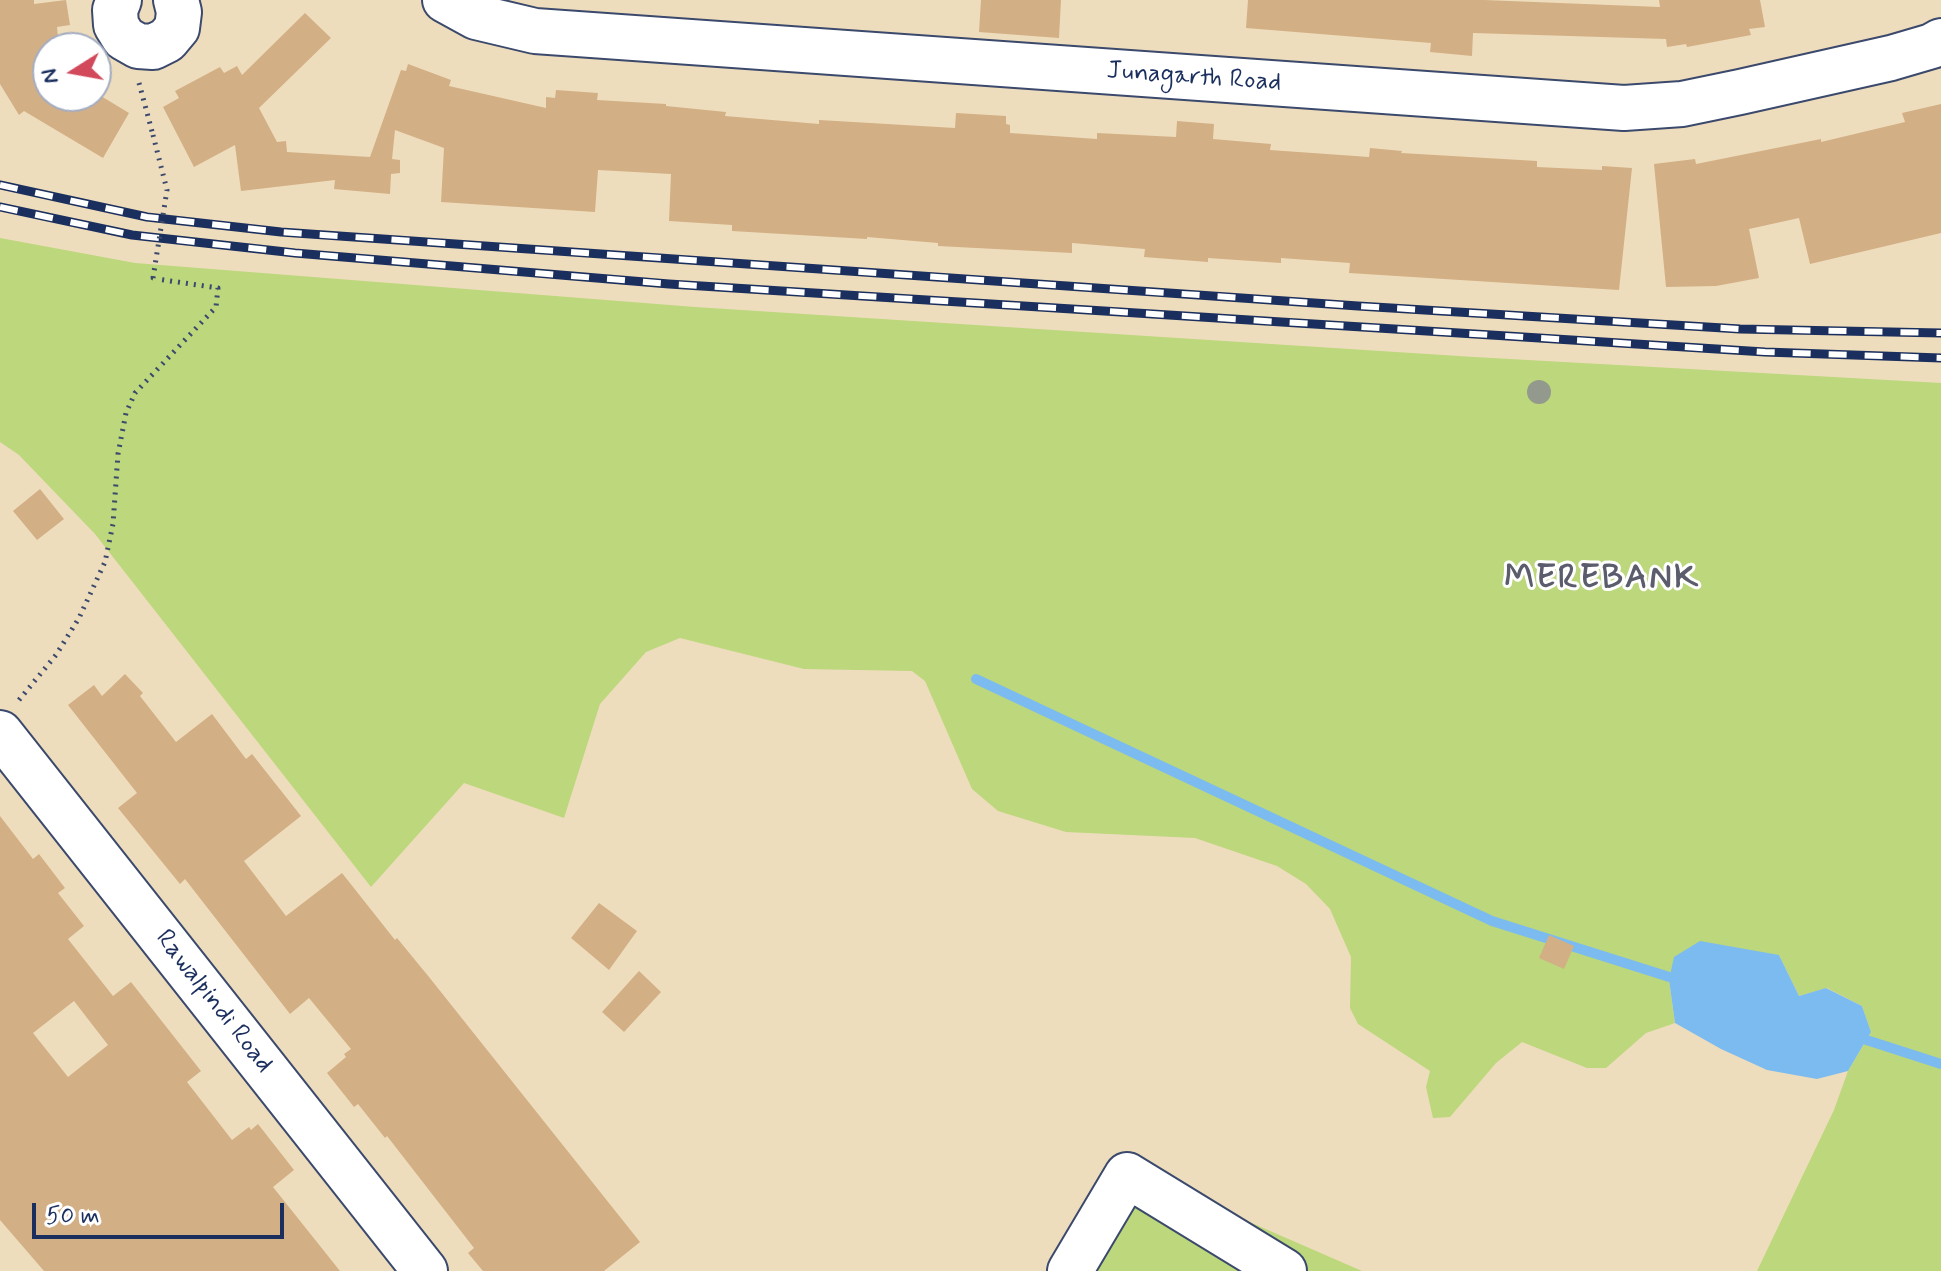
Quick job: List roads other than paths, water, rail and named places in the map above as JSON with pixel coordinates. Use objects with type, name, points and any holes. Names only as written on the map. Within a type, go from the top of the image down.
[{"type":"street","points":[[119,0],[115,10],[116,25],[124,38],[138,46],[153,47],[167,40],[177,28],[179,12],[176,0]]},
{"type":"street","name":"Junagarth Road","points":[[445,0],[476,17],[535,31],[1624,108],[1682,104],[1740,92],[1891,58],[1941,41]]},
{"type":"street","name":"Rawalpindi Road","points":[[7,718],[425,1271]]},
{"type":"street","points":[[1070,1271],[1127,1175],[1284,1271]]},
{"type":"water","points":[[1700,941],[1779,955],[1799,996],[1826,988],[1862,1006],[1871,1032],[1848,1071],[1817,1079],[1767,1070],[1675,1023],[1669,980],[1674,957]]},
{"type":"waterway","points":[[976,679],[1492,921],[1682,981]]},
{"type":"waterway","points":[[1854,1036],[1941,1064]]},
{"type":"railway","points":[[0,185],[147,217],[281,232],[1358,306],[1740,329],[1941,333]]},
{"type":"railway","points":[[0,207],[132,235],[295,253],[669,284],[1765,352],[1941,358]]},
{"type":"district","name":"MEREBANK","points":[[1602,580]]}]
